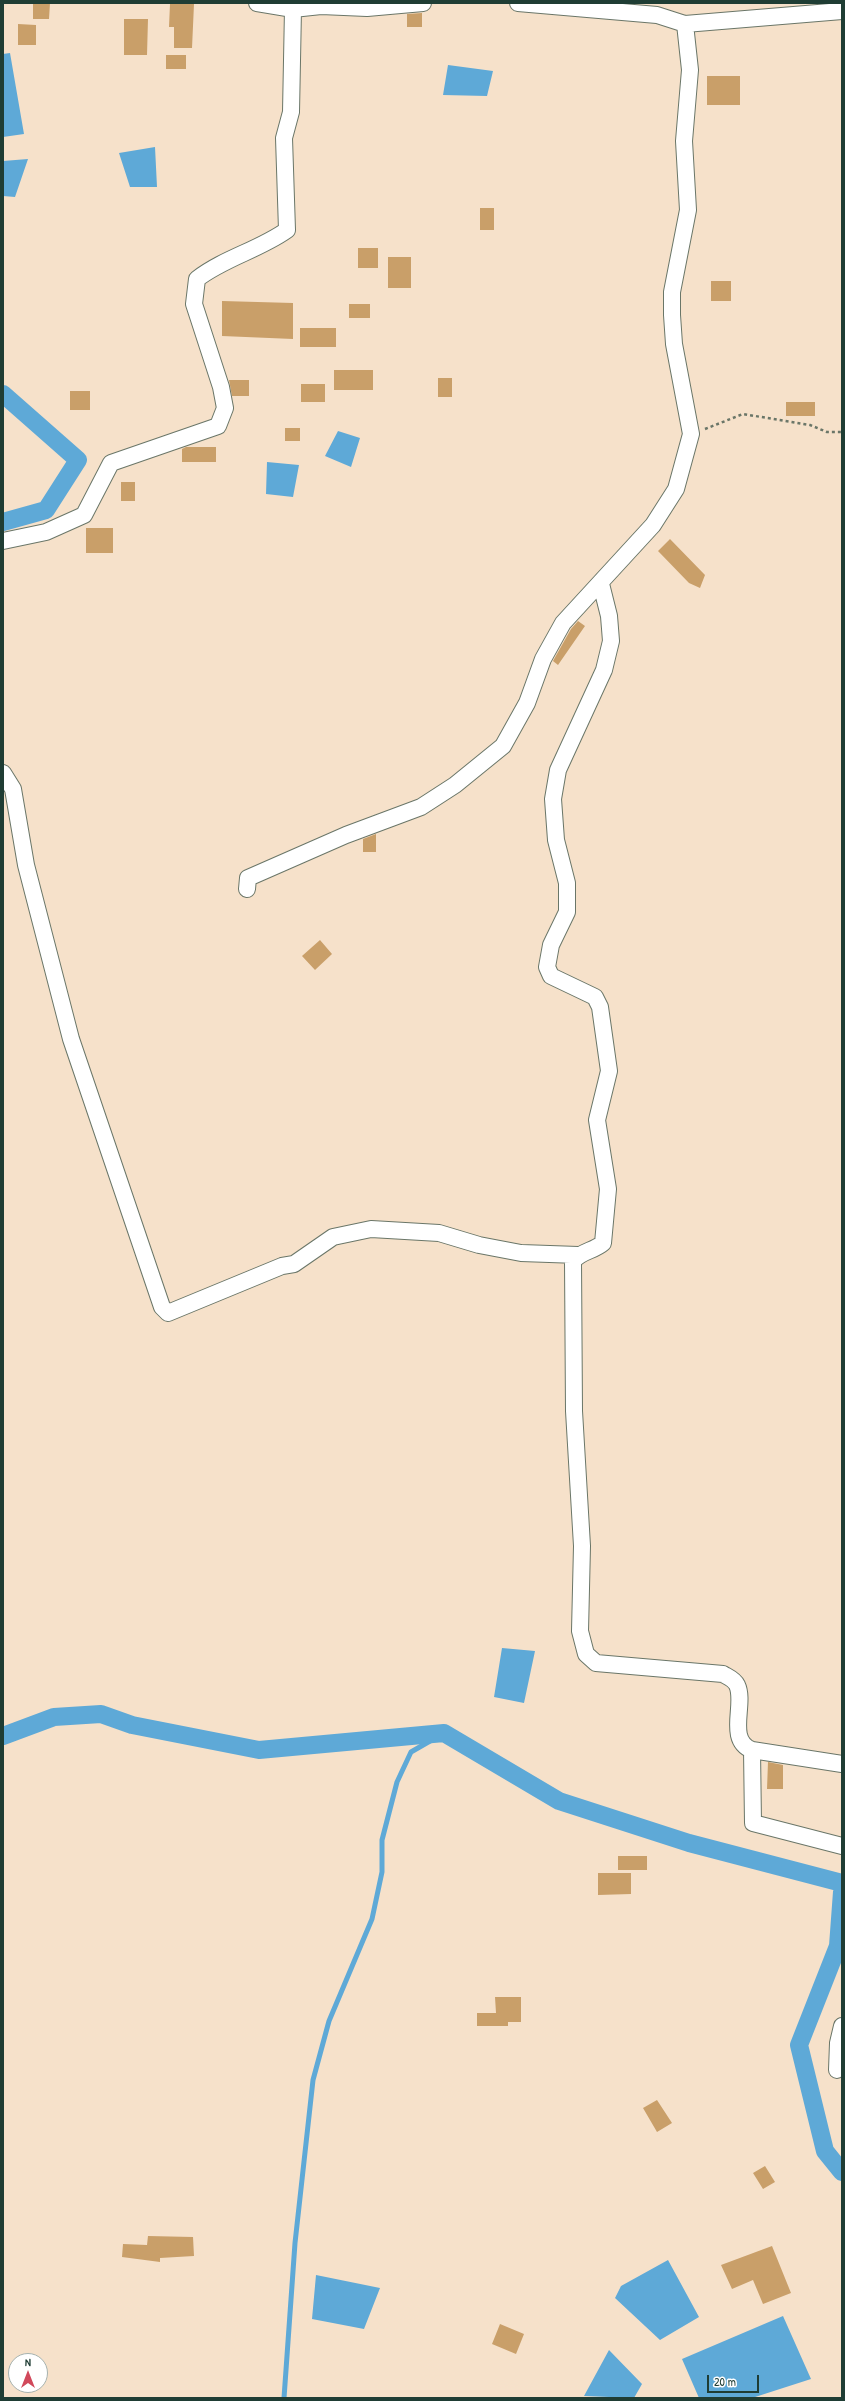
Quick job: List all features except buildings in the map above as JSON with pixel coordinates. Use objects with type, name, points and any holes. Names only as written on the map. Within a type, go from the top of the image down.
[{"type":"street","points":[[257,3],[293,9],[321,6],[368,6],[423,3]]},
{"type":"street","points":[[518,3],[657,15],[685,24],[842,11]]},
{"type":"street","points":[[3,541],[46,532],[84,515],[111,463],[218,426],[225,408],[220,387],[194,304],[197,279],[212,267],[272,240],[287,230],[284,138],[292,112],[293,9]]},
{"type":"street","points":[[247,889],[248,878],[346,835],[421,807],[455,785],[503,746],[527,703],[543,659],[563,623],[601,584],[653,525],[676,489],[691,434],[674,344],[672,316],[672,292],[688,210],[684,141],[690,70],[685,24]]},
{"type":"street","points":[[3,773],[13,789],[26,865],[71,1039],[162,1307],[168,1313],[282,1266],[294,1264],[333,1237],[372,1229],[439,1233],[479,1245],[521,1253],[578,1255],[596,1249],[603,1243],[608,1189],[597,1120],[609,1071],[600,1007],[595,997],[551,976],[547,967],[551,945],[567,912],[567,883],[556,840],[554,806],[558,770],[604,670],[611,641],[609,616],[601,584]]},
{"type":"street","points":[[578,1255],[573,1261],[574,1411],[582,1546],[580,1631],[586,1654],[596,1663],[723,1674],[732,1679],[738,1686],[739,1739],[744,1747],[752,1750],[842,1764]]},
{"type":"street","points":[[752,1750],[753,1823],[842,1846]]},
{"type":"street","points":[[837,2070],[838,2043],[842,2026]]},
{"type":"path","points":[[691,434],[743,414],[810,425],[827,432],[842,432]]},
{"type":"water","points":[[10,53],[24,134],[3,137],[3,54]]},
{"type":"water","points":[[448,65],[493,71],[487,96],[443,95]]},
{"type":"water","points":[[155,147],[157,187],[130,187],[119,153]]},
{"type":"water","points":[[28,159],[15,197],[3,196],[3,161]]},
{"type":"water","points":[[338,431],[360,438],[351,467],[325,456]]},
{"type":"water","points":[[267,462],[299,465],[293,497],[266,494]]},
{"type":"water","points":[[502,1648],[535,1651],[524,1703],[494,1697]]},
{"type":"water","points":[[668,2260],[699,2317],[660,2340],[615,2298],[621,2286]]},
{"type":"water","points":[[316,2275],[380,2288],[364,2329],[312,2319]]},
{"type":"water","points":[[783,2316],[811,2379],[752,2398],[699,2398],[682,2359]]},
{"type":"water","points":[[609,2350],[642,2384],[634,2398],[584,2396]]},
{"type":"waterway","points":[[3,394],[78,460],[46,510],[3,522]]},
{"type":"waterway","points":[[3,1736],[54,1717],[101,1714],[132,1725],[259,1750],[444,1733],[559,1801],[689,1843],[842,1883]]},
{"type":"waterway","points":[[284,2398],[295,2243],[313,2080],[329,2021],[372,1919],[382,1872],[382,1840],[397,1782],[411,1752],[444,1733]]},
{"type":"waterway","points":[[842,1892],[838,1946],[799,2045],[825,2151],[842,2172]]}]
